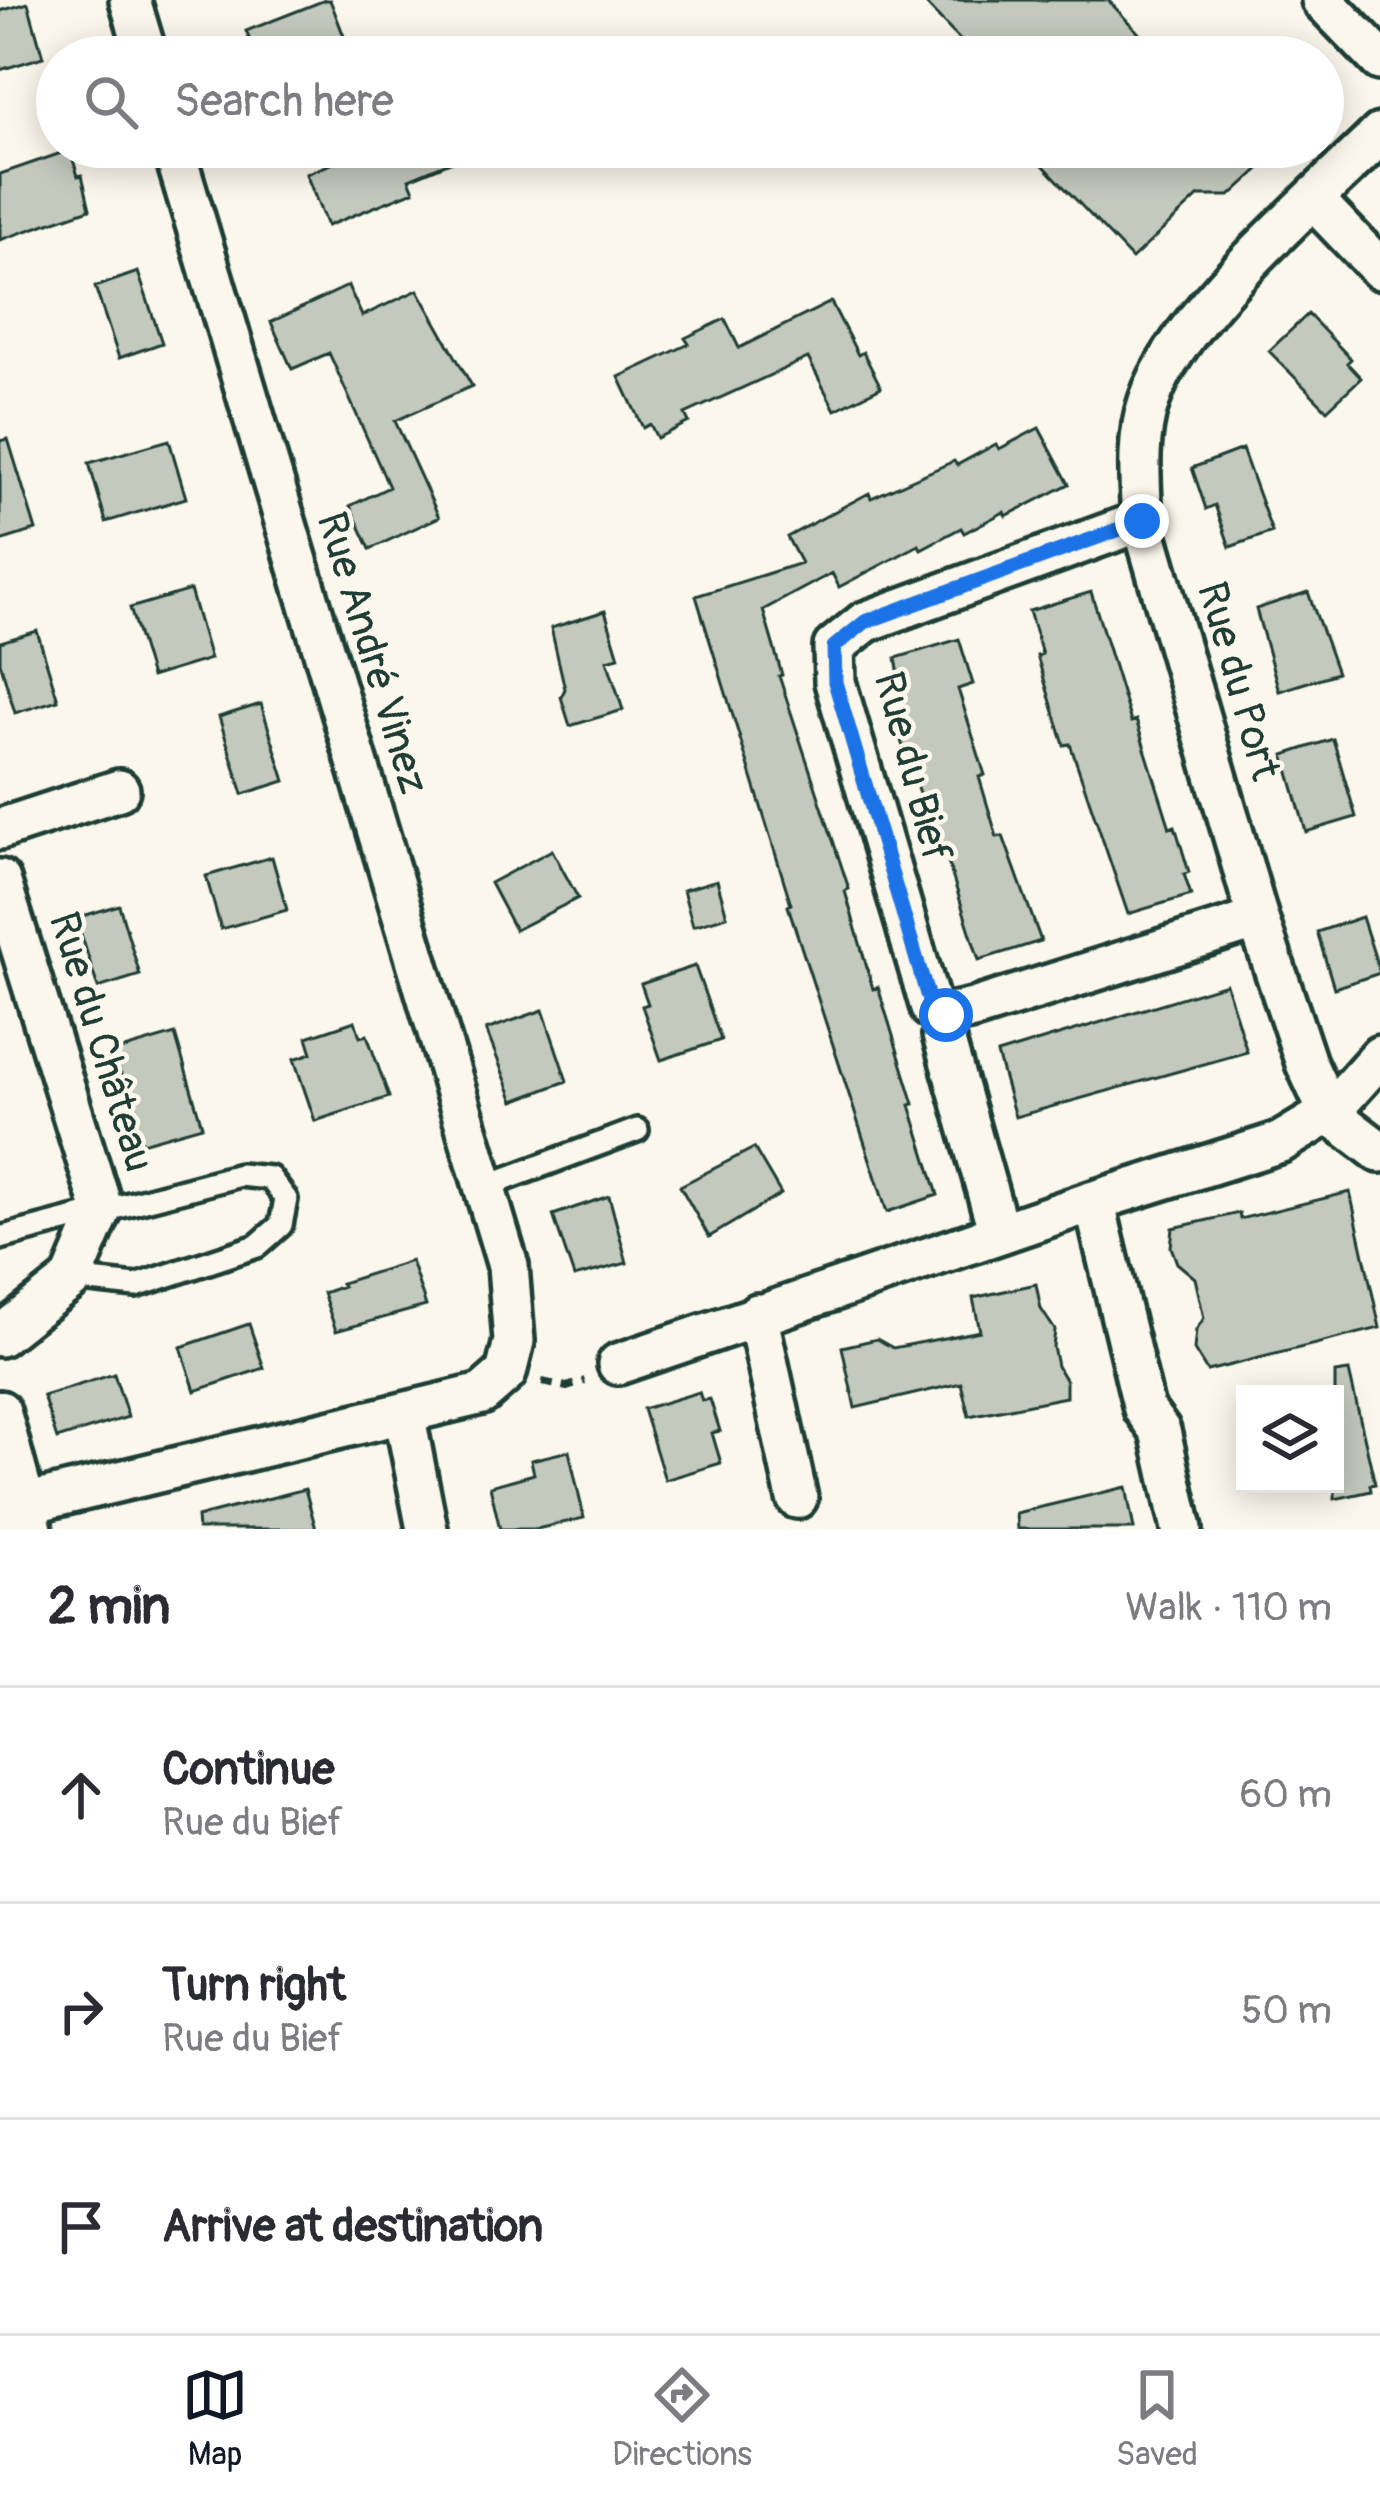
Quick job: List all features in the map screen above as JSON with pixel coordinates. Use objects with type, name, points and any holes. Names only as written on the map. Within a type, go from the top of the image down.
[{"type":"street","points":[[130,0],[141,36]]},
{"type":"street","points":[[1322,0],[1380,60]]},
{"type":"street","name":"Rue du Port","points":[[1329,1113],[1306,1063],[1258,919],[1142,521],[1139,466],[1148,401],[1179,342],[1255,258],[1380,134]]},
{"type":"street","name":"Rue André Vinez","points":[[179,168],[508,1266],[514,1341],[506,1373]]},
{"type":"street","points":[[1314,200],[1380,268]]},
{"type":"street","name":"Rue du Bief","points":[[999,1233],[943,1035],[946,1015],[931,1008],[835,682],[834,647],[865,622],[1142,521]]},
{"type":"street","points":[[0,829],[118,790]]},
{"type":"street","name":"Rue du Château","points":[[0,880],[102,1208],[72,1280],[0,1336]]},
{"type":"street","points":[[946,1015],[1258,919]]},
{"type":"street","points":[[618,1364],[1281,1142],[1329,1113],[1380,1056]]},
{"type":"street","points":[[1329,1113],[1380,1152]]},
{"type":"street","points":[[1094,1201],[1144,1409],[1160,1431],[1181,1529]]},
{"type":"street","points":[[758,1314],[797,1498]]},
{"type":"street","points":[[0,1411],[19,1515],[482,1394],[506,1373]]},
{"type":"street","points":[[404,1413],[428,1529]]},
{"type":"lane","points":[[484,1186],[637,1130]]},
{"type":"lane","points":[[0,1238],[240,1175],[270,1178],[286,1199],[281,1225],[257,1246],[136,1286],[72,1280]]},
{"type":"path","points":[[506,1373],[567,1388],[618,1364]]},
{"type":"building","points":[[330,0],[344,36],[248,36],[246,31]]},
{"type":"building","points":[[922,0],[1108,0],[1141,36],[956,36]]},
{"type":"building","points":[[28,3],[37,36],[36,59],[0,70],[0,11]]},
{"type":"building","points":[[36,162],[36,168],[76,168],[78,176],[82,175],[90,209],[0,240],[0,174]]},
{"type":"building","points":[[321,168],[436,168],[409,179],[414,191],[327,226],[306,174]]},
{"type":"building","points":[[1046,168],[1260,168],[1230,196],[1199,196],[1132,259]]},
{"type":"building","points":[[138,272],[162,343],[119,358],[95,287]]},
{"type":"building","points":[[348,286],[362,316],[418,290],[472,386],[395,421],[439,517],[370,549],[350,506],[389,487],[329,353],[292,369],[271,322]]},
{"type":"building","points":[[831,302],[881,387],[835,410],[808,358],[685,414],[689,422],[657,438],[650,424],[643,428],[619,377],[689,344],[685,338],[725,319],[739,348]]},
{"type":"building","points":[[1308,314],[1351,359],[1347,363],[1361,378],[1327,410],[1269,351]]},
{"type":"building","points":[[1039,428],[1069,484],[1006,516],[1004,512],[964,533],[961,528],[921,549],[919,545],[839,587],[832,573],[763,610],[938,1195],[887,1212],[788,906],[696,596],[801,563],[787,537],[869,493],[871,498],[954,461],[957,465],[996,444],[999,449]]},
{"type":"building","points":[[8,439],[36,530],[0,541],[0,441]]},
{"type":"building","points":[[169,440],[186,498],[106,522],[89,463]]},
{"type":"building","points":[[1242,449],[1272,532],[1230,547],[1215,505],[1206,509],[1192,468]]},
{"type":"building","points":[[190,590],[210,659],[151,677],[130,608]]},
{"type":"building","points":[[1091,592],[1131,722],[1136,720],[1189,872],[1184,874],[1191,895],[1128,914],[1070,744],[1064,745],[1037,656],[1042,654],[1029,611]]},
{"type":"building","points":[[1308,592],[1337,673],[1279,691],[1256,609]]},
{"type":"building","points":[[605,611],[619,657],[607,660],[623,710],[570,726],[551,628]]},
{"type":"building","points":[[37,631],[58,700],[15,713],[0,662],[0,642]]},
{"type":"building","points":[[959,639],[973,684],[958,689],[985,775],[979,777],[997,837],[1003,836],[1041,941],[979,960],[946,856],[941,857],[897,729],[903,727],[896,706],[904,703],[896,658]]},
{"type":"building","points":[[261,704],[285,781],[243,794],[219,717]]},
{"type":"building","points":[[1333,739],[1356,817],[1306,832],[1284,755]]},
{"type":"building","points":[[552,850],[578,898],[515,930],[490,883]]},
{"type":"building","points":[[272,857],[287,910],[221,929],[206,876]]},
{"type":"building","points":[[717,880],[727,916],[693,926],[683,890]]},
{"type":"building","points":[[119,905],[140,975],[98,988],[76,918]]},
{"type":"building","points":[[1362,917],[1380,973],[1334,988],[1317,932]]},
{"type":"building","points":[[695,966],[721,1040],[661,1060],[642,1006],[648,1004],[641,984]]},
{"type":"building","points":[[1226,984],[1247,1052],[1015,1117],[997,1054]]},
{"type":"building","points":[[543,1010],[567,1081],[514,1101],[486,1030]]},
{"type":"building","points":[[355,1021],[360,1037],[367,1035],[389,1097],[315,1121],[294,1059],[312,1053],[307,1037]]},
{"type":"building","points":[[175,1034],[202,1126],[142,1143],[114,1052]]},
{"type":"building","points":[[754,1148],[781,1194],[709,1237],[680,1186]]},
{"type":"building","points":[[1350,1192],[1380,1328],[1207,1371],[1194,1350],[1196,1330],[1204,1318],[1195,1278],[1177,1263],[1171,1247],[1173,1228],[1239,1213],[1240,1219]]},
{"type":"building","points":[[609,1196],[627,1263],[574,1277],[553,1215]]},
{"type":"building","points":[[411,1261],[426,1306],[336,1331],[323,1293]]},
{"type":"building","points":[[1036,1284],[1041,1309],[1055,1330],[1053,1347],[1066,1381],[1066,1397],[969,1416],[961,1383],[855,1408],[842,1347],[877,1339],[893,1348],[980,1331],[973,1298]]},
{"type":"building","points":[[249,1324],[264,1368],[195,1391],[181,1347]]},
{"type":"building","points":[[1349,1371],[1375,1484],[1370,1485],[1371,1491],[1335,1499],[1335,1493],[1344,1493],[1344,1385],[1335,1385],[1335,1373]]},
{"type":"building","points":[[114,1374],[128,1417],[57,1439],[43,1396]]},
{"type":"building","points":[[699,1392],[702,1401],[710,1399],[720,1431],[712,1433],[721,1463],[665,1480],[643,1409]]},
{"type":"building","points":[[569,1451],[584,1518],[537,1529],[500,1529],[490,1486],[534,1474],[531,1460]]},
{"type":"building","points":[[1126,1487],[1134,1529],[1017,1529],[1016,1513]]},
{"type":"building","points":[[305,1489],[316,1529],[198,1529],[197,1517]]},
{"type":"route","points":[[946,1015],[931,1008],[835,682],[834,647],[865,622],[1142,521]]}]
